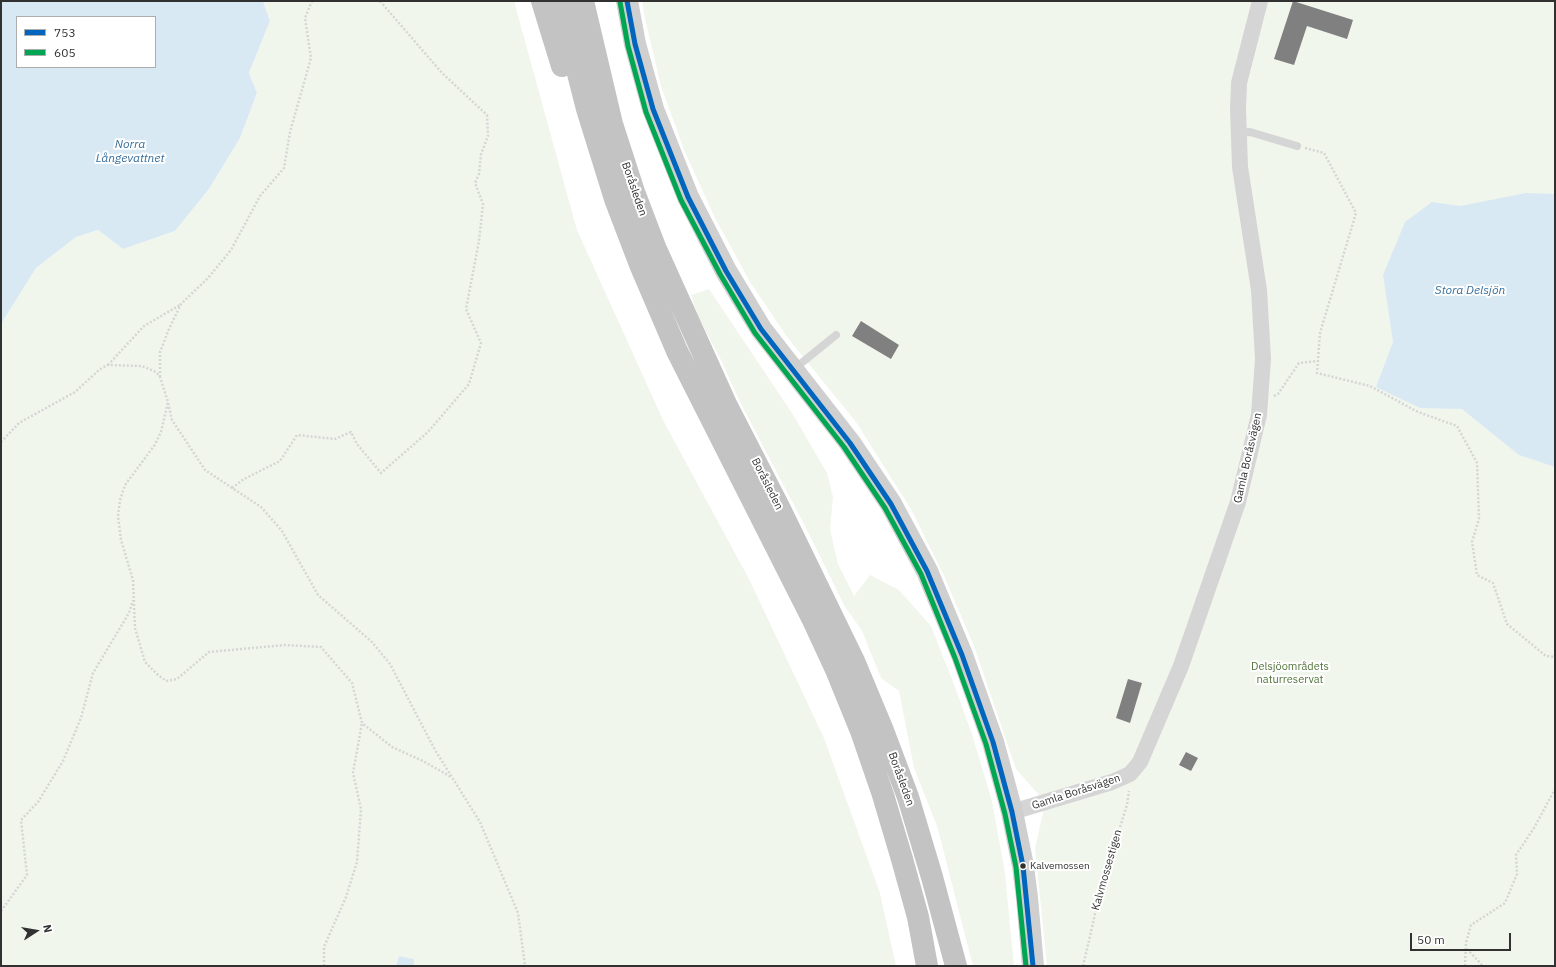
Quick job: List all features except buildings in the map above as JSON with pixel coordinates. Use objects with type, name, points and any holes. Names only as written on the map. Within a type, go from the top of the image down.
[{"type":"highway","points":[[542,1],[575,107],[615,199]]},
{"type":"highway","name":"Boråsleden","points":[[561,1],[587,109],[615,199],[641,267],[677,351],[812,618],[837,672],[861,731],[883,795],[902,859],[918,917],[927,966]]},
{"type":"highway","name":"Boråsleden","points":[[584,6],[612,124],[634,192],[655,247],[726,404],[780,509],[854,661],[882,728],[908,797],[932,877],[956,966]]},
{"type":"street","points":[[628,1],[635,44],[653,109],[688,197],[726,271],[761,329],[850,442],[891,504],[927,571],[962,655],[993,742],[1012,812],[1023,866],[1033,966]]},
{"type":"street","name":"Gamla Boråsvägen","points":[[1012,812],[1112,782],[1130,774],[1140,762],[1181,666],[1236,509],[1259,415],[1263,359],[1259,290],[1240,167],[1238,133],[1239,83],[1260,1]]},
{"type":"lane","points":[[1238,133],[1250,132],[1297,146]]},
{"type":"lane","points":[[793,370],[836,335]]},
{"type":"path","points":[[1,442],[19,424],[75,392],[99,370],[107,365],[144,326],[181,304],[208,278],[231,250],[260,196],[284,168],[290,132],[311,58],[305,18],[312,1]]},
{"type":"path","points":[[232,488],[244,479],[280,461],[297,435],[335,439],[352,432],[357,444],[381,473],[428,432],[469,384],[481,343],[466,309],[479,241],[483,204],[474,183],[480,174],[481,154],[488,136],[487,115],[442,73],[380,1]]},
{"type":"path","points":[[1297,146],[1324,153],[1356,213],[1320,333],[1317,373],[1370,386],[1418,412],[1457,426],[1477,463],[1479,519],[1472,542],[1477,575],[1493,583],[1507,624],[1546,656],[1555,657]]},
{"type":"path","points":[[181,304],[160,352],[160,377],[172,420],[205,470],[261,507],[282,531],[318,595],[372,642],[390,664],[435,750],[480,822],[518,913],[525,966]]},
{"type":"path","points":[[1260,402],[1278,394],[1299,363],[1318,361]]},
{"type":"path","points":[[107,365],[142,366],[156,372],[160,377]]},
{"type":"path","points":[[168,402],[161,432],[154,446],[125,485],[120,500],[118,516],[121,540],[133,580],[135,628],[145,662],[166,681],[177,679],[209,652],[285,645],[321,647],[352,683],[362,723],[353,773],[361,809],[357,862],[346,897],[324,947],[324,966]]},
{"type":"path","points":[[1,912],[27,875],[21,820],[38,802],[63,761],[81,718],[93,673],[129,613],[133,598]]},
{"type":"path","points":[[362,723],[392,747],[423,761],[451,777]]},
{"type":"path","name":"Kalvmossestigen","points":[[1083,966],[1102,884],[1127,805],[1130,774]]},
{"type":"path","points":[[1465,966],[1466,949],[1471,925],[1505,903],[1517,874],[1516,854],[1534,828],[1555,788]]},
{"type":"path","points":[[1466,949],[1484,966]]},
{"type":"green space","points":[[263,1],[514,1],[577,230],[664,422],[749,579],[824,738],[880,893],[896,966],[414,966],[413,959],[399,956],[396,966],[1,966],[1,324],[36,268],[76,237],[98,230],[123,249],[175,231],[209,189],[240,138],[257,93],[249,73],[270,21]]},
{"type":"green space","name":"Delsjöområdets naturreservat","points":[[642,1],[1555,1],[1555,966],[1047,966],[1035,848],[1043,813],[1039,795],[1016,769],[974,646],[944,576],[912,511],[856,422],[787,337],[750,282],[715,218],[684,150],[661,86]]},
{"type":"green space","points":[[709,289],[794,416],[827,473],[833,497],[830,529],[838,564],[854,596],[870,575],[899,590],[931,626],[972,734],[992,801],[1005,873],[1014,966],[973,966],[937,826],[914,768],[899,691],[881,678],[862,631],[844,605],[697,315],[691,295]]},
{"type":"water","name":"Norra Långevattnet","points":[[1,1],[263,1],[270,21],[249,73],[257,93],[240,138],[209,189],[175,231],[123,249],[98,230],[76,237],[36,268],[1,324]]},
{"type":"water","name":"Stora Delsjön","points":[[1526,193],[1555,194],[1555,467],[1519,455],[1462,409],[1420,408],[1376,387],[1393,342],[1383,275],[1405,222],[1432,202],[1460,206]]},
{"type":"water","points":[[399,956],[414,959],[414,966],[396,966]]},
{"type":"transit line","name":"753","points":[[627,1],[635,44],[653,109],[688,197],[726,271],[761,329],[850,443],[891,504],[927,571],[962,655],[993,742],[1012,812],[1023,866],[1033,966]]},
{"type":"transit line","name":"605","points":[[620,2],[628,46],[646,112],[681,200],[720,274],[755,333],[844,447],[885,508],[921,574],[955,658],[986,744],[1005,814],[1016,867],[1026,966]]},
{"type":"place","name":"Kalvemossen","points":[[1023,866]]}]
